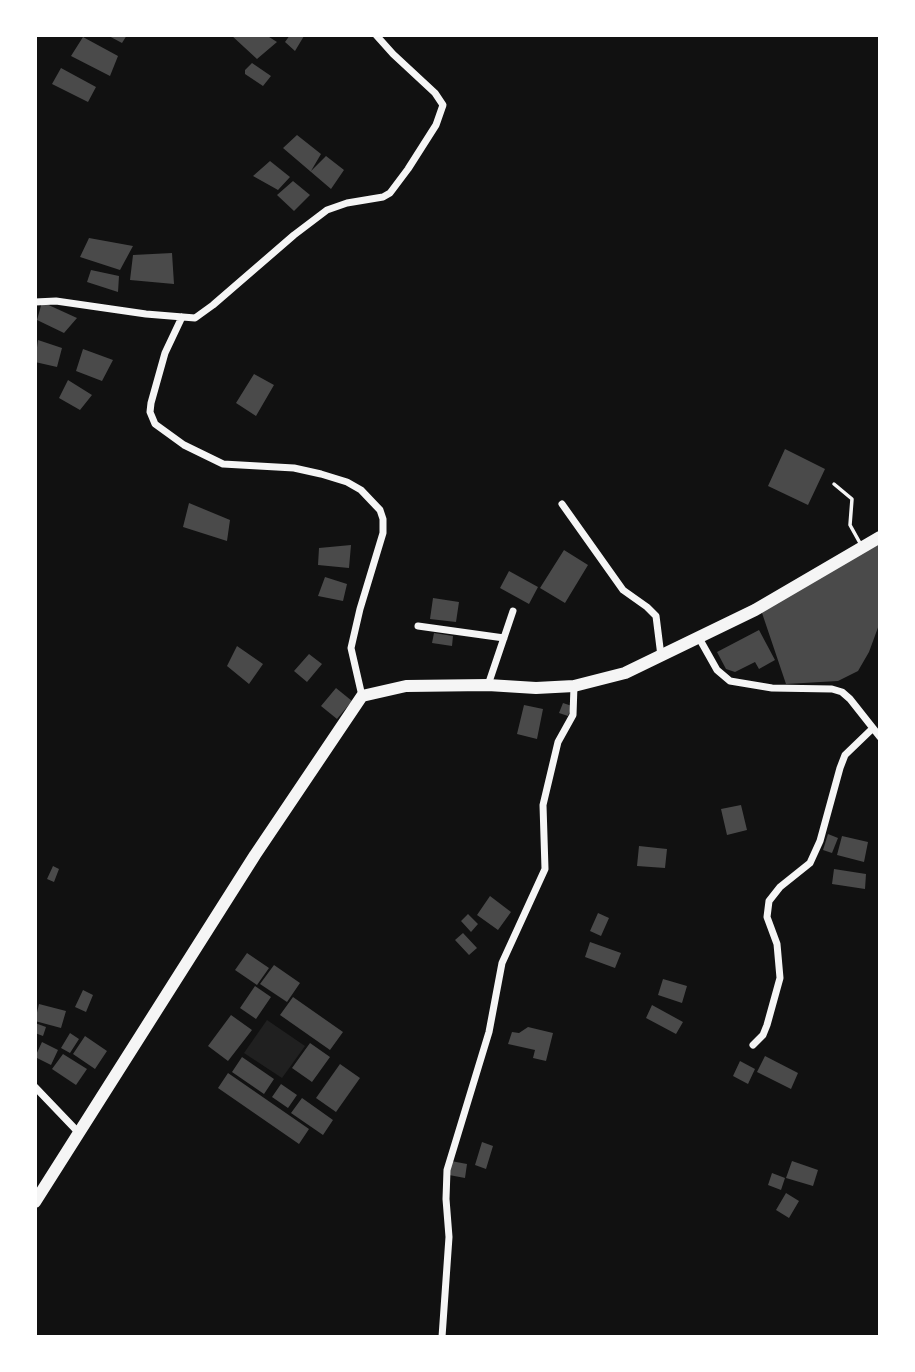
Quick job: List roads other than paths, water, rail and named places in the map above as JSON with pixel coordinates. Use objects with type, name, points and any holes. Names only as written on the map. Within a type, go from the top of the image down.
[{"type":"main road","points":[[35,1202],[262,844],[362,696],[406,686],[574,686],[625,673],[755,610],[880,537]]},
{"type":"street","points":[[35,302],[57,301],[195,318],[327,210],[390,193],[436,125],[443,105],[435,93],[376,35]]},
{"type":"street","points":[[182,317],[165,353],[151,403],[150,412],[155,424],[184,445],[223,464],[293,468],[347,482],[361,490],[380,510],[383,533],[351,648],[362,696]]},
{"type":"street","points":[[562,504],[623,590],[656,616],[661,657]]},
{"type":"street","points":[[488,685],[513,611]]},
{"type":"street","points":[[418,626],[504,638]]},
{"type":"street","points":[[699,638],[717,670],[730,681],[772,688],[832,689],[842,692],[880,737]]},
{"type":"street","points":[[442,1337],[449,1237],[447,1170],[489,1032],[502,963],[545,869],[543,805],[558,742],[573,715],[574,686]]},
{"type":"street","points":[[753,1045],[763,1035],[780,978],[780,963],[767,916],[769,901],[779,887],[810,863],[820,841],[840,768],[851,748],[872,729]]},
{"type":"street","points":[[35,1087],[79,1133]]},
{"type":"lane","points":[[834,484],[852,499],[850,525],[864,548]]}]
